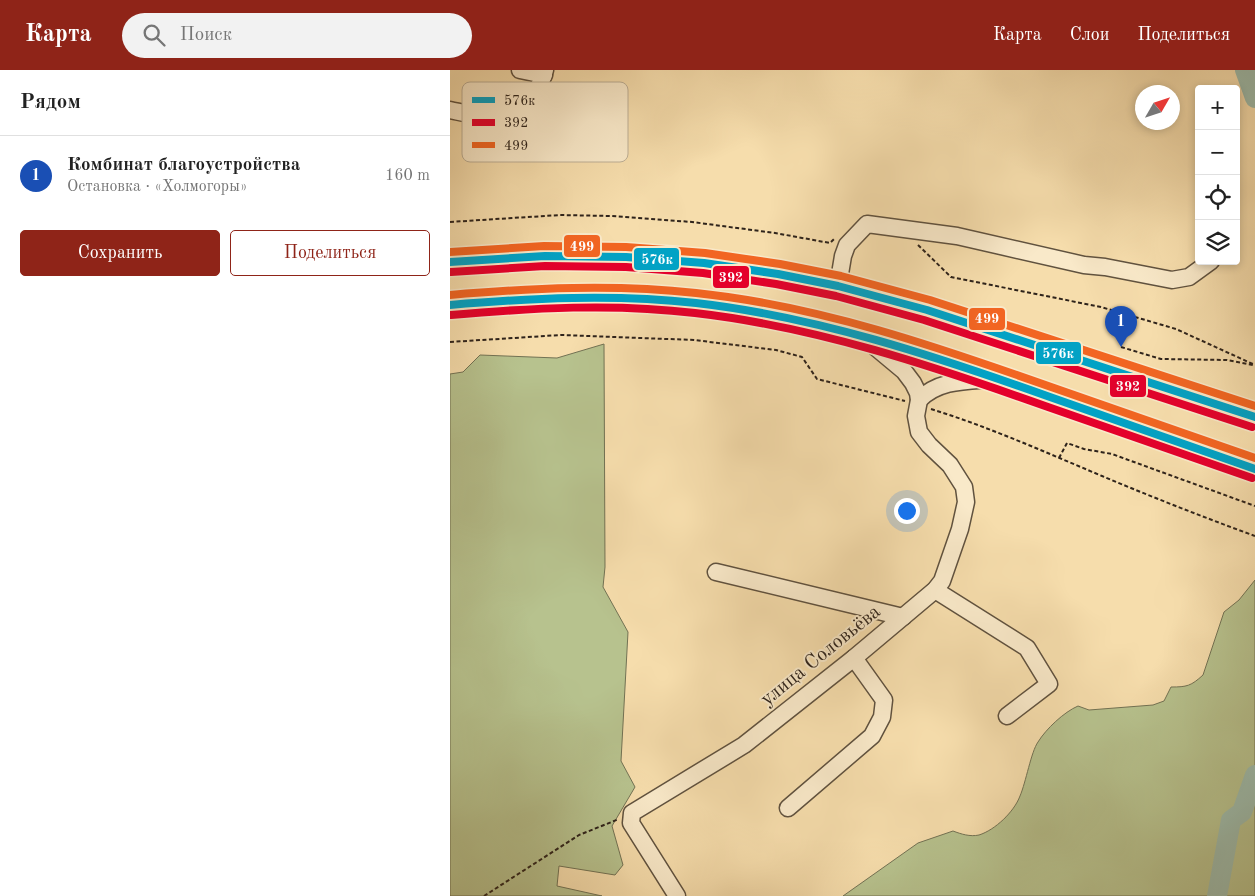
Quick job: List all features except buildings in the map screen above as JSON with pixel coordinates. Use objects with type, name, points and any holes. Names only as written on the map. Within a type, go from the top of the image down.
[{"type":"highway","points":[[450,262],[545,256],[626,257],[704,263],[778,274],[838,286],[927,310],[1255,417]]},
{"type":"highway","points":[[450,305],[550,298],[628,299],[695,303],[769,314],[904,347],[999,378],[1255,469]]},
{"type":"street","points":[[520,70],[544,72]]},
{"type":"street","points":[[838,286],[842,256],[847,244],[867,224],[958,236],[1084,265],[1172,280],[1189,278],[1206,265]]},
{"type":"street","name":"улица Соловьёва","points":[[632,813],[744,745],[854,658],[935,590],[942,581],[964,515],[966,495],[964,487],[950,465],[929,446],[918,432],[916,416],[919,403],[913,383],[904,371],[860,335]]},
{"type":"street","points":[[919,403],[925,394],[937,386],[999,378]]},
{"type":"street","points":[[716,572],[903,616]]},
{"type":"street","points":[[935,590],[1027,648],[1049,684],[1007,716]]},
{"type":"street","points":[[788,808],[872,736],[882,717],[884,700],[854,658]]},
{"type":"street","points":[[632,813],[631,823],[677,896]]},
{"type":"path","points":[[450,222],[560,215],[612,216],[692,222],[775,233],[830,243],[838,235]]},
{"type":"path","points":[[916,244],[951,277],[1101,307],[1176,329],[1255,365]]},
{"type":"path","points":[[450,342],[561,335],[694,340],[776,350],[802,357],[818,379],[919,403],[1255,536]]},
{"type":"path","points":[[1121,347],[1161,359],[1227,360],[1255,365]]},
{"type":"path","points":[[1059,458],[1067,443],[1084,449],[1112,454],[1255,506]]},
{"type":"path","points":[[484,896],[579,835],[632,813]]},
{"type":"green space","points":[[604,344],[605,567],[603,587],[628,632],[621,761],[635,787],[612,826],[623,865],[615,875],[559,866],[557,886],[602,896],[450,896],[450,374],[463,372],[480,355],[557,358]]},
{"type":"green space","points":[[1255,580],[1255,896],[843,896],[918,843],[953,831],[976,836],[985,833],[997,825],[1009,814],[1017,802],[1038,742],[1056,721],[1067,712],[1078,706],[1089,710],[1153,705],[1164,701],[1171,687],[1185,686],[1195,682],[1203,675],[1224,612],[1239,600]]},
{"type":"waterway","points":[[1245,70],[1255,98]]},
{"type":"waterway","points":[[1217,896],[1231,820],[1242,812],[1255,775]]},
{"type":"transit line","name":"499","points":[[450,252],[544,246],[626,247],[705,253],[780,264],[841,276],[930,300],[1255,406]]},
{"type":"transit line","name":"576к","points":[[450,262],[545,256],[626,257],[704,263],[778,274],[838,286],[927,310],[1255,417]]},
{"type":"transit line","name":"392","points":[[451,272],[545,266],[626,267],[703,273],[776,284],[836,296],[924,320],[1252,427]]},
{"type":"transit line","name":"499","points":[[450,295],[542,289],[604,288],[665,290],[742,299],[788,308],[833,318],[922,343],[1255,458]]},
{"type":"transit line","name":"576к","points":[[450,305],[542,299],[604,298],[665,300],[742,309],[787,318],[831,328],[920,353],[1255,469]]},
{"type":"transit line","name":"392","points":[[451,315],[512,310],[634,308],[695,313],[785,328],[830,338],[918,363],[1252,478]]},
{"type":"place","name":"Комбинат благоустройства","points":[[1121,347]]}]
